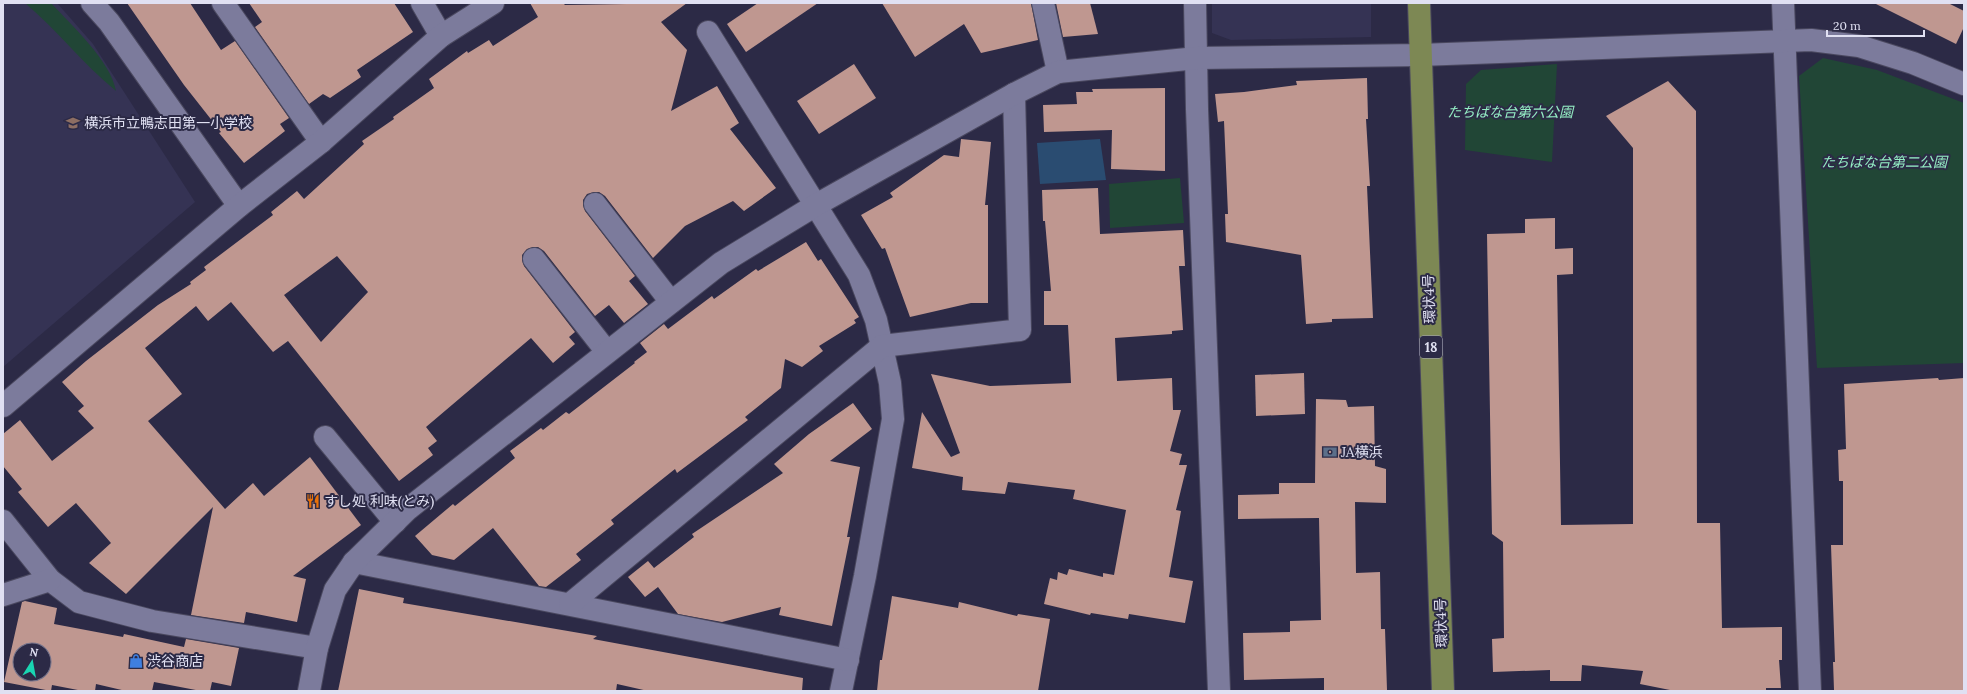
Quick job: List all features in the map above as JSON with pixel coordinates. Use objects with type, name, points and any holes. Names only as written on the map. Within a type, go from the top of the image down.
[{"type":"main road","name":"環状4号","points":[[1419,3],[1443,691]]},
{"type":"street","points":[[92,3],[109,22],[239,206]]},
{"type":"street","points":[[223,3],[321,142]]},
{"type":"street","points":[[422,3],[442,36]]},
{"type":"street","points":[[3,406],[239,206],[321,142],[442,36],[493,3]]},
{"type":"street","points":[[1043,3],[1058,72]]},
{"type":"street","points":[[1195,3],[1197,109],[1219,691]]},
{"type":"street","points":[[1783,3],[1810,691]]},
{"type":"street","points":[[708,32],[859,275],[876,320],[890,383],[893,419],[865,576],[841,691]]},
{"type":"street","points":[[309,691],[317,648],[335,590],[354,562],[408,509],[721,263],[816,205],[1014,94],[1058,72],[1197,58],[1420,55],[1811,40],[1859,46],[1913,63],[1964,84]]},
{"type":"street","points":[[570,604],[882,346],[1020,330],[1014,94]]},
{"type":"street","points":[[595,204],[671,302]]},
{"type":"street","points":[[534,260],[607,352]]},
{"type":"street","points":[[325,437],[395,522]]},
{"type":"street","points":[[3,521],[50,580],[80,602],[152,621],[317,648]]},
{"type":"street","points":[[354,562],[848,660]]},
{"type":"street","points":[[3,595],[50,580]]},
{"type":"shaded area","name":"横浜市立鴨志田第一小学校","points":[[3,3],[57,3],[93,44],[195,202],[3,367]]},
{"type":"shaded area","points":[[1212,3],[1371,3],[1371,37],[1231,40],[1212,33]]},
{"type":"green space","points":[[25,3],[51,3],[99,56],[113,80],[116,91],[92,70],[37,13]]},
{"type":"green space","name":"たちばな台第二公園","points":[[1823,58],[1877,70],[1964,103],[1964,363],[1817,368],[1799,76]]},
{"type":"green space","name":"たちばな台第六公園","points":[[1557,64],[1552,162],[1465,150],[1466,84],[1481,70]]},
{"type":"green space","points":[[1180,178],[1184,223],[1110,228],[1109,184]]},
{"type":"water","points":[[1100,139],[1106,180],[1040,184],[1037,143]]},
{"type":"building","points":[[127,3],[190,3],[221,50],[235,41],[289,118],[280,124],[285,131],[244,163],[219,133],[221,132],[184,85]]},
{"type":"building","points":[[249,3],[394,3],[413,32],[357,70],[361,77],[330,98],[323,94],[309,104],[255,27],[262,22]]},
{"type":"building","points":[[530,3],[563,3],[565,5],[687,3],[661,22],[687,50],[671,111],[717,86],[739,123],[730,129],[776,188],[744,211],[733,201],[685,226],[653,258],[605,196],[599,192],[587,194],[583,200],[585,211],[635,276],[629,281],[648,304],[624,323],[609,305],[595,316],[544,251],[538,247],[527,249],[522,255],[524,266],[575,332],[569,337],[575,344],[553,363],[531,338],[426,427],[437,441],[428,448],[433,455],[399,481],[288,341],[273,352],[231,302],[208,321],[196,306],[145,348],[182,394],[148,421],[225,509],[253,483],[264,496],[310,457],[361,525],[293,576],[306,579],[297,622],[246,612],[244,623],[191,615],[213,507],[126,594],[89,563],[111,543],[76,503],[48,527],[18,492],[22,489],[3,466],[3,434],[20,420],[52,461],[94,428],[78,411],[84,406],[62,382],[86,361],[158,305],[191,284],[190,282],[206,270],[204,267],[273,215],[271,212],[297,191],[304,199],[364,144],[362,141],[394,119],[393,117],[434,88],[429,79],[467,51],[468,53],[489,40],[493,46],[538,17]],"holes":[[[337,256],[368,292],[321,342],[284,295]]]},
{"type":"building","points":[[758,3],[818,3],[746,52],[727,24]]},
{"type":"building","points":[[882,3],[1031,3],[1038,40],[981,53],[964,24],[915,57]]},
{"type":"building","points":[[1056,3],[1090,3],[1098,34],[1063,37]]},
{"type":"building","points":[[1874,3],[1948,3],[1964,11],[1964,27],[1956,44]]},
{"type":"building","points":[[854,64],[876,98],[819,134],[797,101]]},
{"type":"building","points":[[1367,78],[1368,119],[1366,119],[1370,186],[1367,186],[1373,318],[1332,319],[1332,322],[1306,324],[1301,255],[1226,242],[1225,214],[1228,214],[1224,121],[1218,122],[1215,94],[1297,85],[1296,81]]},
{"type":"building","points":[[1668,81],[1696,111],[1697,523],[1720,523],[1722,628],[1782,627],[1782,660],[1779,660],[1781,688],[1766,688],[1766,691],[1675,691],[1640,684],[1643,671],[1582,665],[1581,681],[1550,681],[1550,670],[1493,672],[1492,639],[1504,638],[1503,542],[1492,534],[1487,234],[1525,233],[1525,219],[1555,218],[1555,249],[1573,248],[1573,274],[1557,275],[1561,525],[1633,524],[1633,148],[1606,116]]},
{"type":"building","points":[[1165,88],[1165,171],[1111,169],[1112,130],[1044,132],[1043,105],[1077,104],[1076,92],[1093,92],[1092,89]]},
{"type":"building","points":[[961,139],[991,142],[985,205],[988,205],[988,303],[971,303],[910,317],[885,248],[882,249],[861,215],[893,197],[890,193],[944,155],[959,157]]},
{"type":"building","points":[[1098,188],[1100,234],[1183,230],[1185,266],[1179,266],[1183,330],[1172,331],[1172,334],[1115,338],[1117,381],[1172,378],[1173,410],[1181,410],[1170,451],[1182,454],[1179,465],[1187,465],[1176,510],[1181,511],[1169,577],[1193,581],[1185,623],[1129,614],[1128,619],[1091,613],[1090,615],[1044,604],[1050,578],[1057,580],[1058,572],[1067,575],[1069,569],[1103,577],[1103,573],[1114,575],[1126,510],[1073,499],[1075,490],[1008,482],[1005,494],[962,490],[963,477],[912,468],[922,412],[951,457],[960,453],[931,374],[990,386],[1071,383],[1068,325],[1044,325],[1044,291],[1051,291],[1045,221],[1043,221],[1042,190]]},
{"type":"building","points":[[806,242],[818,261],[821,259],[859,317],[854,320],[856,323],[819,346],[823,351],[802,367],[785,359],[781,388],[745,417],[748,420],[677,473],[675,469],[611,520],[614,524],[576,554],[581,560],[546,587],[539,586],[493,528],[454,560],[432,555],[415,536],[453,504],[455,506],[515,458],[510,451],[541,428],[543,430],[566,412],[569,414],[635,363],[634,362],[647,352],[640,343],[664,324],[668,329],[712,296],[714,299],[756,269],[758,271]]},
{"type":"building","points":[[1304,373],[1305,414],[1256,416],[1255,375]]},
{"type":"building","points":[[1938,378],[1939,380],[1964,378],[1964,691],[1834,690],[1833,662],[1835,662],[1831,545],[1843,545],[1843,481],[1839,481],[1838,450],[1846,449],[1844,384]]},
{"type":"building","points":[[1316,399],[1346,400],[1348,407],[1374,406],[1375,466],[1386,469],[1386,503],[1355,502],[1356,573],[1380,572],[1381,629],[1385,629],[1387,690],[1324,691],[1324,678],[1244,680],[1243,633],[1290,632],[1290,621],[1321,620],[1319,518],[1238,519],[1238,495],[1279,494],[1279,483],[1315,483]]},
{"type":"building","points":[[853,403],[872,429],[830,461],[860,467],[847,537],[850,537],[832,626],[779,615],[781,607],[722,622],[678,614],[658,587],[645,597],[628,577],[648,561],[654,568],[694,537],[692,534],[783,473],[774,464],[809,434]]},
{"type":"building","points":[[359,589],[404,598],[403,603],[597,636],[593,639],[803,678],[802,691],[648,691],[617,684],[616,691],[338,691]]},
{"type":"building","points":[[892,596],[958,608],[959,602],[1017,616],[1018,614],[1050,619],[1038,691],[877,691],[880,660],[882,660]]},
{"type":"building","points":[[25,601],[57,608],[54,624],[123,637],[124,634],[184,647],[186,639],[239,648],[231,686],[212,682],[210,691],[201,691],[154,682],[152,691],[126,691],[96,684],[95,691],[83,691],[52,685],[51,691],[4,682],[12,646],[12,682],[52,682],[52,642],[13,642],[22,602]]},
{"type":"place","name":"横浜市立鴨志田第一小学校","points":[[73,123]]},
{"type":"place","name":"JA横浜","points":[[1330,452]]},
{"type":"place","name":"すし処 利味(とみ)","points":[[313,501]]},
{"type":"place","name":"渋谷商店","points":[[136,661]]}]
